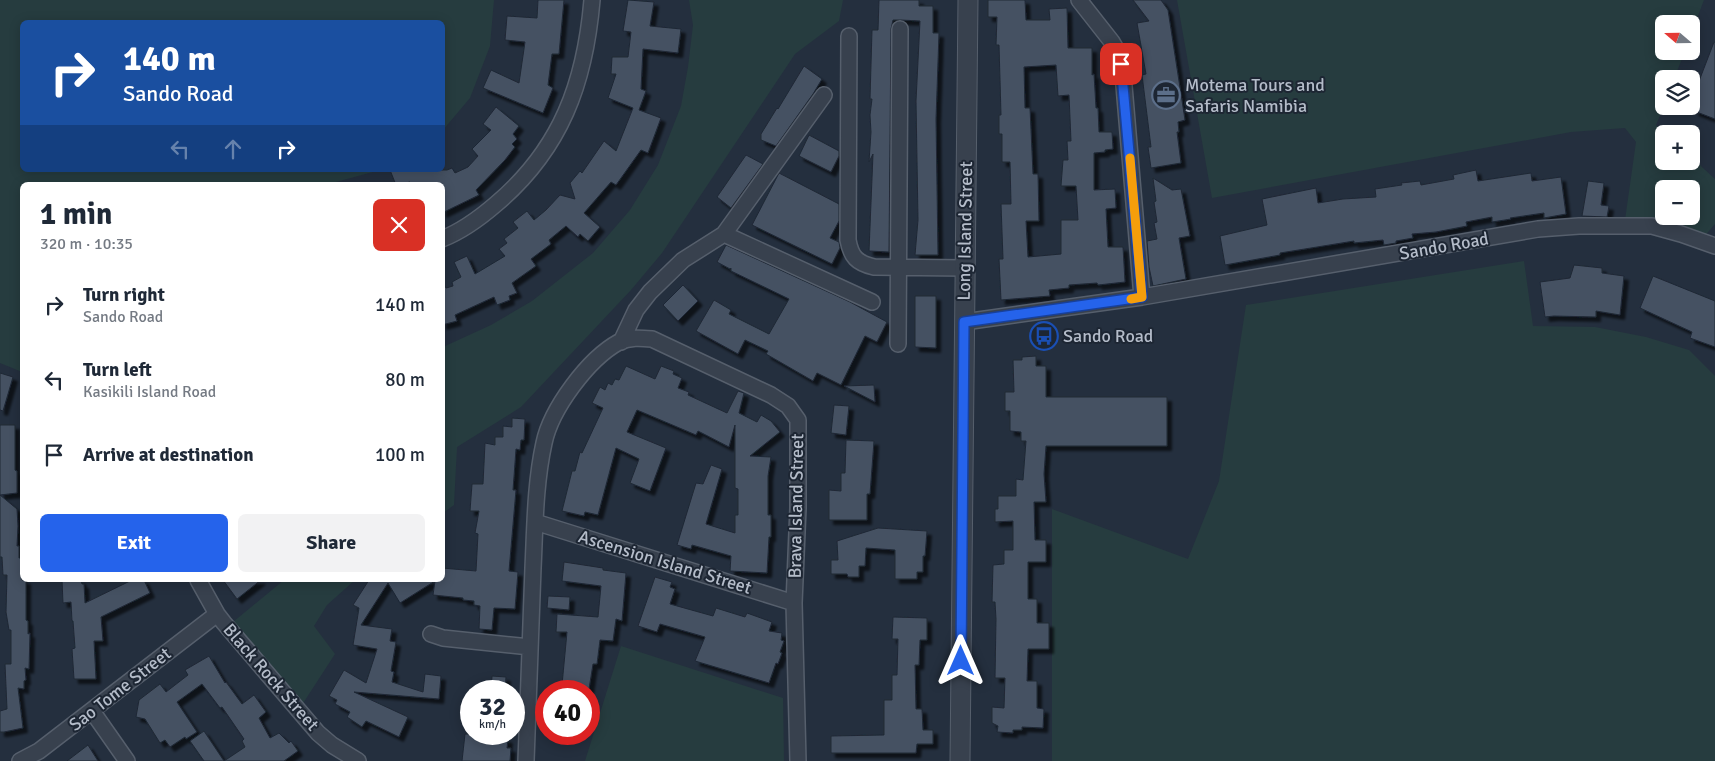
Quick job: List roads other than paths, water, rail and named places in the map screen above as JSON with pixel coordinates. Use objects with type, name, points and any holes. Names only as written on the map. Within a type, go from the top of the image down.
[{"type":"street","points":[[445,237],[492,208],[514,189],[542,156],[560,127],[574,92],[590,32],[592,0]]},
{"type":"street","name":"Long Island Street","points":[[960,761],[968,0]]},
{"type":"street","points":[[1079,0],[1112,42],[1119,54],[1123,74],[1142,297]]},
{"type":"street","points":[[898,344],[900,266],[900,29]]},
{"type":"street","points":[[849,36],[848,240],[850,250],[855,259],[864,265],[874,267],[965,268]]},
{"type":"street","points":[[621,342],[636,310],[650,292],[683,260],[724,234],[824,95]]},
{"type":"street","name":"Sando Road","points":[[964,322],[1142,297],[1538,229],[1579,226],[1652,226],[1715,246]]},
{"type":"street","points":[[724,234],[872,302]]},
{"type":"street","name":"Brava Island Street","points":[[526,761],[535,522],[544,442],[552,420],[565,396],[588,369],[605,352],[621,342],[639,337],[652,339],[771,395],[788,406],[798,420],[798,508],[794,603],[798,761]]},
{"type":"street","name":"Ascension Island Street","points":[[535,522],[794,603]]},
{"type":"street","name":"Black Rock Street","points":[[199,582],[217,614],[318,733],[332,746],[358,761]]},
{"type":"street","name":"Sao Tome Street","points":[[20,761],[39,751],[217,614]]},
{"type":"street","points":[[431,634],[443,638],[530,647]]},
{"type":"street","points":[[92,711],[127,761]]},
{"type":"place","name":"Motema Tours and Safaris Namibia","points":[[1166,95]]},
{"type":"place","name":"Sando Road","points":[[1044,336]]}]
